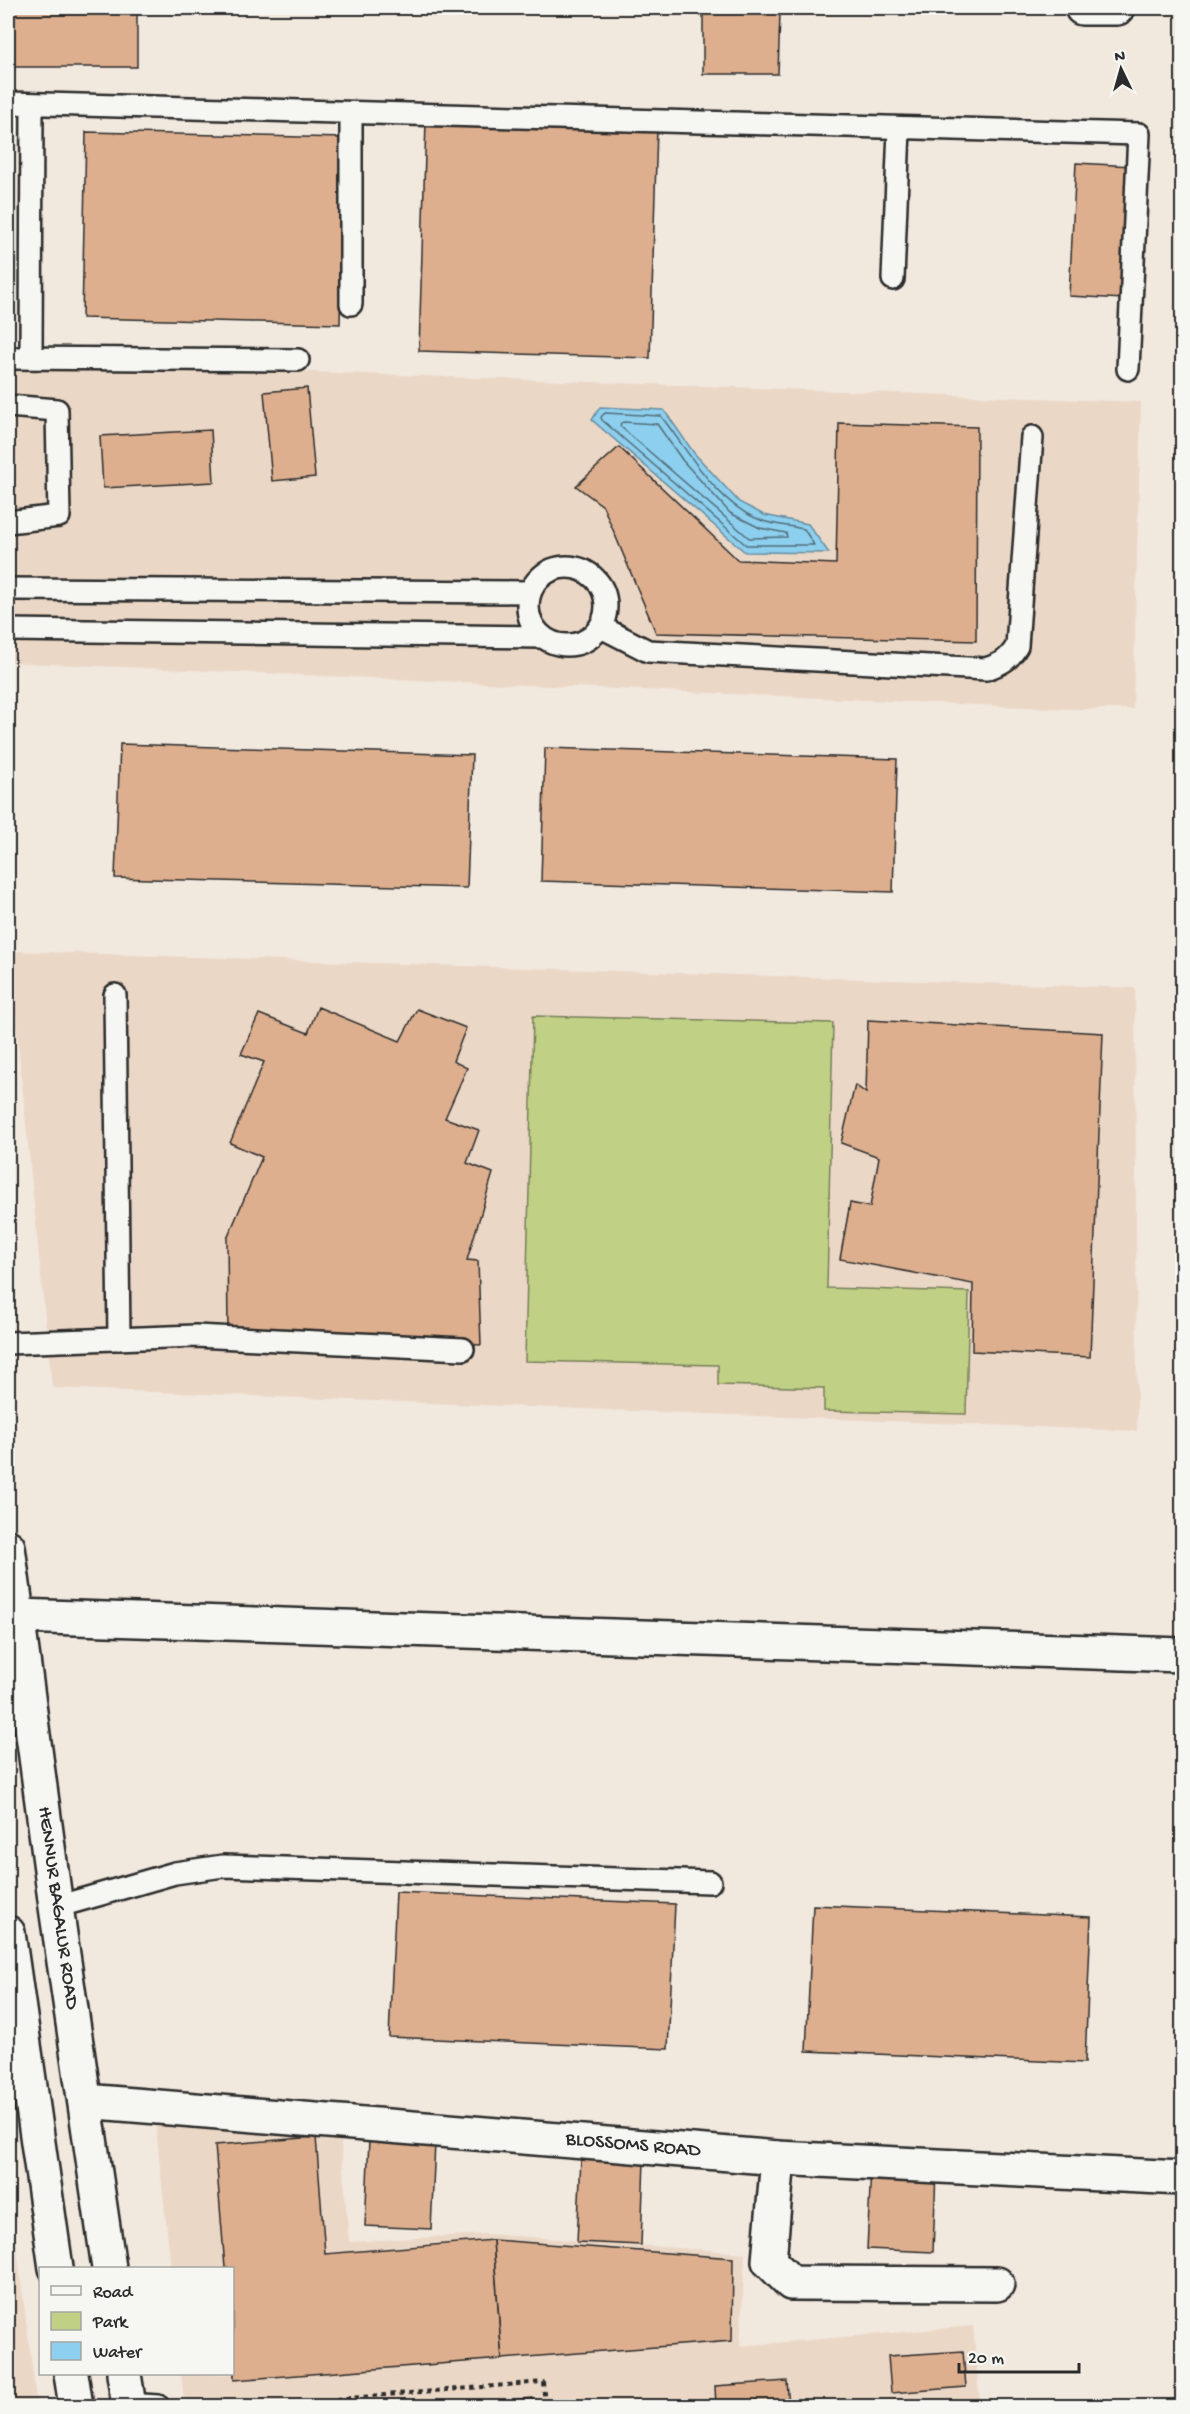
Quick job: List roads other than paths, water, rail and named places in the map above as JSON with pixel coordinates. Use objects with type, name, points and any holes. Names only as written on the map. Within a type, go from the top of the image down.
[{"type":"street","points":[[1082,8],[1117,8]]},
{"type":"street","name":"HENNUR BAGALUR ROAD","points":[[8,1547],[56,1907],[109,2267]]},
{"type":"street","points":[[17,1616],[1182,1655]]},
{"type":"street","points":[[8,1934],[10,1966],[56,2267]]},
{"type":"street","points":[[10,1966],[64,1960]]},
{"type":"street","name":"BLOSSOMS ROAD","points":[[85,2101],[778,2158],[1182,2178]]},
{"type":"street","points":[[778,2158],[770,2261],[791,2283],[997,2284]]},
{"type":"street","points":[[71,2375],[76,2406]]},
{"type":"lane","points":[[8,103],[1139,134],[1128,369]]},
{"type":"lane","points":[[31,357],[32,104]]},
{"type":"lane","points":[[351,113],[351,304]]},
{"type":"lane","points":[[893,279],[899,129]]},
{"type":"lane","points":[[8,358],[298,360]]},
{"type":"lane","points":[[8,406],[57,410],[59,516],[8,522]]},
{"type":"lane","points":[[600,627],[648,651],[986,669],[1000,665],[1010,658],[1017,646],[1032,437]]},
{"type":"lane","points":[[569,567],[582,570],[594,578],[602,588],[607,601],[606,615],[592,637],[579,644],[566,646],[552,643],[534,628],[527,604],[530,592],[536,582],[551,571],[569,567]]},
{"type":"lane","points":[[8,589],[530,592]]},
{"type":"lane","points":[[8,630],[542,637]]},
{"type":"lane","points":[[115,995],[118,1339]]},
{"type":"lane","points":[[8,1343],[195,1336],[463,1349]]},
{"type":"lane","points":[[56,1907],[175,1873],[223,1866],[710,1882]]},
{"type":"water","points":[[600,407],[664,410],[694,453],[739,502],[764,515],[808,524],[829,553],[745,552],[592,420]]}]
